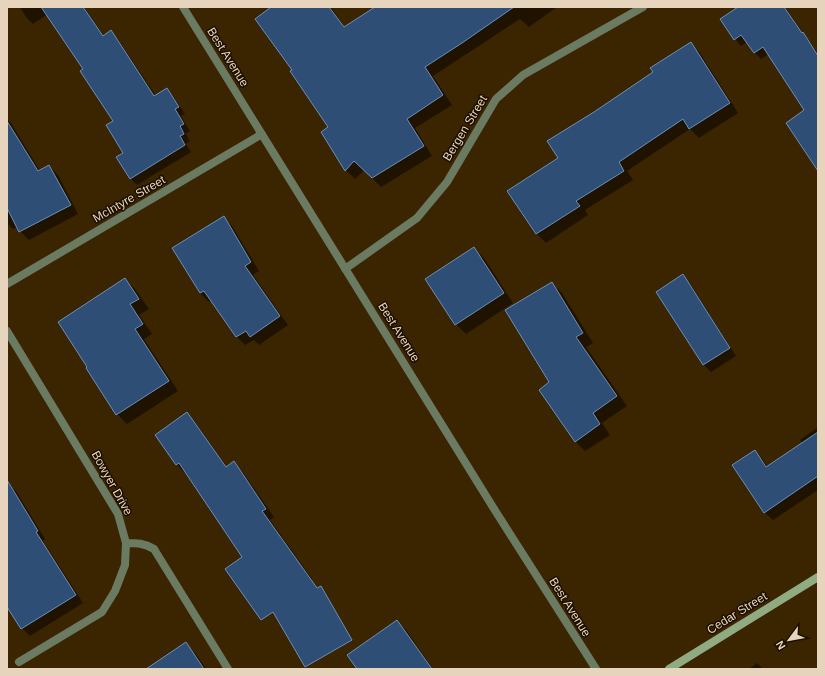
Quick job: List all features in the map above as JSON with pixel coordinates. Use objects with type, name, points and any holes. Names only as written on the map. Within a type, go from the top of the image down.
[{"type":"main road","name":"Cedar Street","points":[[669,669],[818,577]]},
{"type":"street","name":"Best Avenue","points":[[183,7],[500,518],[596,669]]},
{"type":"street","name":"Bergen Street","points":[[345,269],[417,218],[447,182],[496,100],[523,75],[643,7]]},
{"type":"street","name":"McIntyre Street","points":[[7,284],[262,134]]},
{"type":"street","name":"Bowyer Drive","points":[[7,330],[118,514],[126,543],[125,565],[115,591],[102,612],[19,662]]},
{"type":"street","points":[[126,543],[138,543],[147,545],[154,549],[228,669]]},
{"type":"building","points":[[41,7],[83,7],[103,36],[111,30],[154,96],[167,88],[179,107],[175,109],[184,124],[180,126],[184,134],[180,136],[185,145],[130,179],[116,157],[123,153],[106,125],[113,121],[80,71],[83,69]]},
{"type":"building","points":[[271,7],[329,7],[344,27],[375,7],[514,7],[425,67],[443,95],[407,119],[424,146],[372,178],[354,161],[345,171],[321,132],[328,127],[290,71],[292,70],[255,19]]},
{"type":"building","points":[[738,7],[784,7],[802,33],[803,32],[818,56],[818,171],[786,123],[804,110],[763,47],[754,53],[741,35],[734,40],[720,19]]},
{"type":"building","points":[[691,42],[730,103],[689,129],[683,119],[619,162],[624,171],[576,201],[580,206],[536,234],[507,191],[558,158],[547,141],[594,112],[653,72],[650,68]]},
{"type":"building","points":[[7,121],[38,171],[49,165],[71,205],[19,232],[7,208]]},
{"type":"building","points":[[224,216],[251,262],[245,266],[280,316],[250,337],[246,331],[236,337],[204,291],[200,293],[172,248]]},
{"type":"building","points":[[474,247],[504,293],[455,325],[425,279]]},
{"type":"building","points":[[683,274],[730,348],[703,365],[656,292]]},
{"type":"building","points":[[125,278],[139,299],[130,304],[143,324],[135,329],[169,381],[116,415],[58,322]]},
{"type":"building","points":[[552,282],[583,333],[576,337],[617,396],[593,413],[600,424],[575,442],[539,390],[549,382],[505,310]]},
{"type":"building","points":[[187,412],[226,467],[234,461],[266,509],[262,511],[317,588],[321,586],[352,640],[305,667],[273,612],[261,620],[225,569],[242,557],[179,463],[176,465],[155,435]]},
{"type":"building","points":[[818,432],[818,476],[764,513],[732,465],[755,450],[766,467]]},
{"type":"building","points":[[7,480],[38,531],[36,532],[76,595],[21,629],[7,607]]},
{"type":"building","points":[[397,620],[432,669],[357,669],[347,655]]},
{"type":"building","points":[[186,642],[204,669],[146,669]]}]
